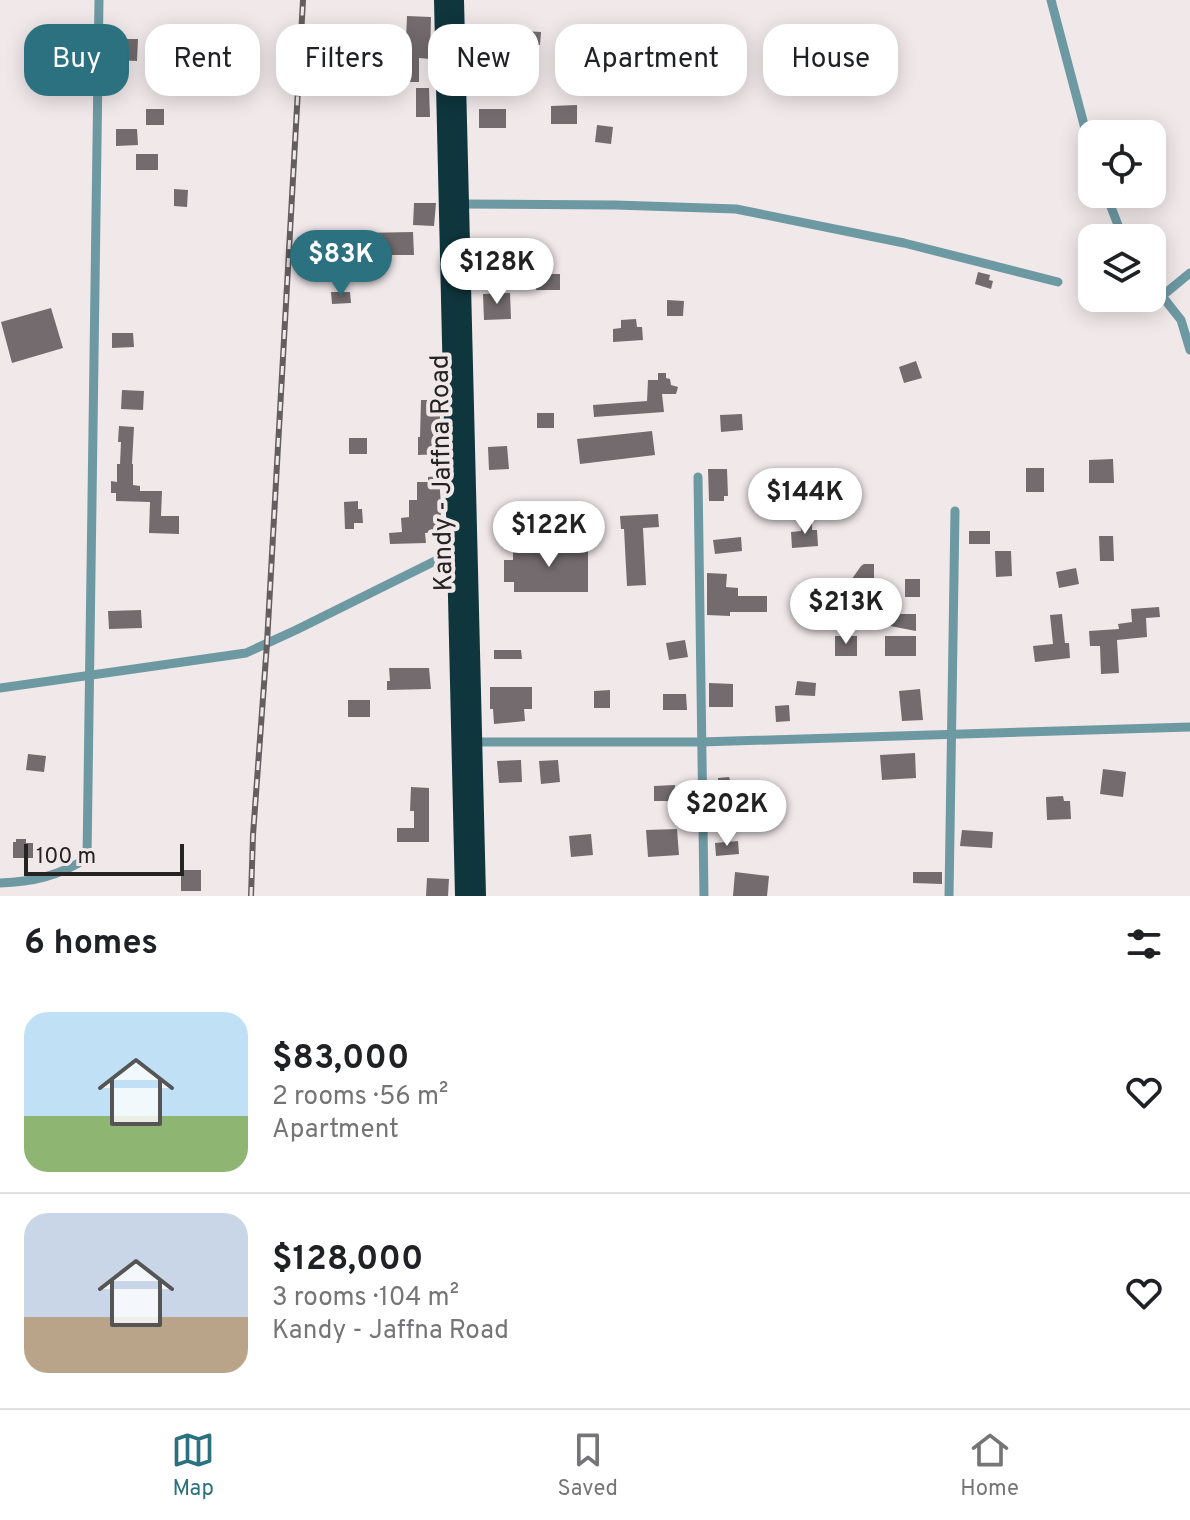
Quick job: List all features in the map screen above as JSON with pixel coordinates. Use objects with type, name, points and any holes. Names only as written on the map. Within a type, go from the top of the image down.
[{"type":"highway","name":"Kandy - Jaffna Road","points":[[442,0],[462,560],[466,742],[463,896]]},
{"type":"highway","name":"Kandy - Jaffna Road","points":[[456,0],[462,560]]},
{"type":"highway","name":"Kandy - Jaffna Road","points":[[466,742],[478,896]]},
{"type":"street","points":[[0,883],[30,882],[73,867],[87,858],[99,0]]},
{"type":"street","points":[[1051,0],[1083,120]]},
{"type":"street","points":[[460,204],[736,209],[904,243],[1058,282]]},
{"type":"street","points":[[1166,293],[1190,273]]},
{"type":"street","points":[[1166,301],[1181,320],[1190,350]]},
{"type":"street","points":[[1181,320],[1190,312]]},
{"type":"street","points":[[698,477],[704,896]]},
{"type":"street","points":[[949,896],[955,511]]},
{"type":"street","points":[[0,688],[246,653],[435,561],[462,560]]},
{"type":"street","points":[[466,742],[701,742],[1190,727]]},
{"type":"building","points":[[407,16],[431,17],[431,24],[428,24],[428,59],[419,58],[419,82],[412,82],[412,24],[407,24]]},
{"type":"building","points":[[129,39],[138,39],[137,61],[129,61]]},
{"type":"building","points":[[416,88],[428,88],[430,117],[416,117]]},
{"type":"building","points":[[577,105],[577,124],[551,124],[551,106]]},
{"type":"building","points":[[146,109],[164,109],[164,125],[146,125]]},
{"type":"building","points":[[479,109],[506,109],[506,128],[479,128]]},
{"type":"building","points":[[597,125],[613,127],[611,144],[595,142]]},
{"type":"building","points":[[116,129],[137,129],[138,145],[116,146]]},
{"type":"building","points":[[136,154],[158,154],[158,170],[136,170]]},
{"type":"building","points":[[174,189],[188,190],[187,207],[174,206]]},
{"type":"building","points":[[414,203],[436,203],[434,226],[413,225]]},
{"type":"building","points":[[413,232],[414,255],[358,255],[361,233]]},
{"type":"building","points":[[978,272],[990,275],[989,280],[993,281],[991,289],[975,284]]},
{"type":"building","points":[[536,274],[560,274],[560,290],[536,290]]},
{"type":"building","points":[[331,292],[350,292],[351,303],[332,304]]},
{"type":"building","points":[[510,293],[511,319],[484,320],[483,294]]},
{"type":"building","points":[[667,300],[684,301],[683,316],[667,316]]},
{"type":"building","points":[[51,308],[63,348],[12,363],[1,322]]},
{"type":"building","points":[[636,319],[637,327],[642,327],[643,340],[613,342],[613,329],[621,328],[621,320]]},
{"type":"building","points":[[112,333],[133,333],[134,347],[112,348]]},
{"type":"building","points":[[916,361],[922,378],[904,383],[899,367]]},
{"type":"building","points":[[658,373],[666,373],[671,385],[678,387],[676,394],[662,394],[664,412],[594,417],[593,405],[647,401],[648,380],[658,380]]},
{"type":"building","points":[[122,390],[144,391],[143,410],[121,409]]},
{"type":"building","points":[[421,400],[440,400],[439,454],[418,455]]},
{"type":"building","points":[[537,413],[554,413],[554,428],[537,428]]},
{"type":"building","points":[[742,414],[743,430],[721,432],[720,415]]},
{"type":"building","points":[[119,426],[134,427],[133,485],[140,486],[140,491],[162,491],[161,516],[179,516],[179,534],[149,533],[150,502],[116,501],[116,493],[111,493],[111,481],[117,482],[117,464],[120,464]]},
{"type":"building","points":[[652,431],[655,455],[580,464],[577,439]]},
{"type":"building","points":[[349,438],[367,438],[367,454],[349,454]]},
{"type":"building","points":[[507,446],[509,469],[489,470],[488,447]]},
{"type":"building","points":[[1113,459],[1114,483],[1089,483],[1089,460]]},
{"type":"building","points":[[1026,468],[1044,468],[1044,492],[1026,492]]},
{"type":"building","points":[[708,469],[727,469],[728,496],[724,496],[724,501],[709,501]]},
{"type":"building","points":[[439,476],[440,533],[425,533],[426,543],[390,544],[389,533],[402,532],[401,518],[409,517],[409,500],[417,500],[417,482],[428,482],[428,477]]},
{"type":"building","points":[[358,501],[363,523],[354,523],[354,529],[345,529],[344,502]]},
{"type":"building","points":[[658,514],[659,527],[643,528],[646,585],[627,586],[624,529],[621,529],[620,516]]},
{"type":"building","points":[[812,519],[812,530],[817,530],[818,546],[792,548],[791,532],[801,531],[800,520]]},
{"type":"building","points":[[969,531],[990,531],[990,544],[969,544]]},
{"type":"building","points":[[1099,536],[1113,536],[1114,561],[1100,561]]},
{"type":"building","points":[[741,537],[742,551],[715,554],[713,540]]},
{"type":"building","points":[[558,541],[582,541],[582,548],[588,548],[588,592],[514,592],[514,582],[504,582],[504,560],[513,560],[513,550],[519,550],[519,546],[558,549]]},
{"type":"building","points":[[995,551],[1011,551],[1012,576],[996,577]]},
{"type":"building","points":[[874,564],[874,579],[870,584],[873,596],[864,595],[863,590],[851,595],[842,593],[861,566]]},
{"type":"building","points":[[1076,568],[1079,584],[1059,588],[1056,572]]},
{"type":"building","points":[[707,573],[727,574],[726,587],[738,588],[738,596],[767,596],[767,612],[707,615]]},
{"type":"building","points":[[905,579],[920,579],[920,597],[905,597]]},
{"type":"building","points":[[1159,607],[1160,617],[1146,618],[1147,637],[1117,640],[1119,673],[1101,674],[1100,646],[1090,646],[1089,631],[1119,629],[1118,624],[1132,622],[1131,609]]},
{"type":"building","points":[[141,610],[142,628],[109,629],[108,611]]},
{"type":"building","points":[[885,614],[916,614],[916,631],[885,625]]},
{"type":"building","points":[[1062,614],[1070,658],[1035,662],[1033,646],[1053,644],[1050,615]]},
{"type":"building","points":[[835,636],[857,636],[857,656],[835,656]]},
{"type":"building","points":[[885,636],[916,636],[916,656],[885,656]]},
{"type":"building","points":[[685,640],[688,657],[669,660],[666,643]]},
{"type":"building","points":[[494,650],[521,650],[522,659],[494,659]]},
{"type":"building","points":[[389,668],[429,668],[431,689],[387,690]]},
{"type":"building","points":[[797,681],[816,683],[815,696],[795,695]]},
{"type":"building","points":[[709,683],[733,684],[733,707],[709,707]]},
{"type":"building","points":[[490,687],[532,687],[532,709],[524,709],[525,721],[494,724]]},
{"type":"building","points":[[920,689],[923,720],[902,721],[899,691]]},
{"type":"building","points":[[610,690],[610,708],[594,708],[594,691]]},
{"type":"building","points":[[663,694],[686,694],[687,710],[663,710]]},
{"type":"building","points":[[348,700],[370,700],[370,717],[348,717]]},
{"type":"building","points":[[789,705],[790,721],[776,722],[775,706]]},
{"type":"building","points":[[915,753],[916,778],[882,780],[880,755]]},
{"type":"building","points":[[28,754],[46,756],[44,772],[26,770]]},
{"type":"building","points":[[521,760],[522,782],[499,783],[497,761]]},
{"type":"building","points":[[558,760],[560,782],[541,784],[539,761]]},
{"type":"building","points":[[1103,769],[1126,772],[1123,797],[1100,794]]},
{"type":"building","points":[[729,777],[731,783],[739,782],[741,795],[719,796],[718,778]]},
{"type":"building","points":[[675,785],[682,797],[674,797],[675,801],[654,801],[654,786]]},
{"type":"building","points":[[411,787],[429,788],[429,842],[397,842],[397,828],[414,828],[414,811],[410,811]]},
{"type":"building","points":[[1063,796],[1064,801],[1070,801],[1071,819],[1047,820],[1046,797]]},
{"type":"building","points":[[677,829],[679,855],[648,857],[646,830]]},
{"type":"building","points":[[962,830],[993,832],[992,848],[960,846]]},
{"type":"building","points":[[591,834],[593,855],[571,857],[569,836]]},
{"type":"building","points":[[16,839],[33,843],[33,858],[13,858],[13,842]]},
{"type":"building","points":[[738,841],[739,854],[716,856],[715,843]]},
{"type":"building","points":[[181,870],[201,870],[201,891],[181,891]]},
{"type":"building","points":[[735,872],[769,876],[767,896],[733,896]]},
{"type":"building","points":[[913,872],[942,872],[942,884],[913,883]]},
{"type":"building","points":[[427,878],[449,879],[448,896],[426,896]]},
{"type":"railway","points":[[251,896],[303,0]]}]
